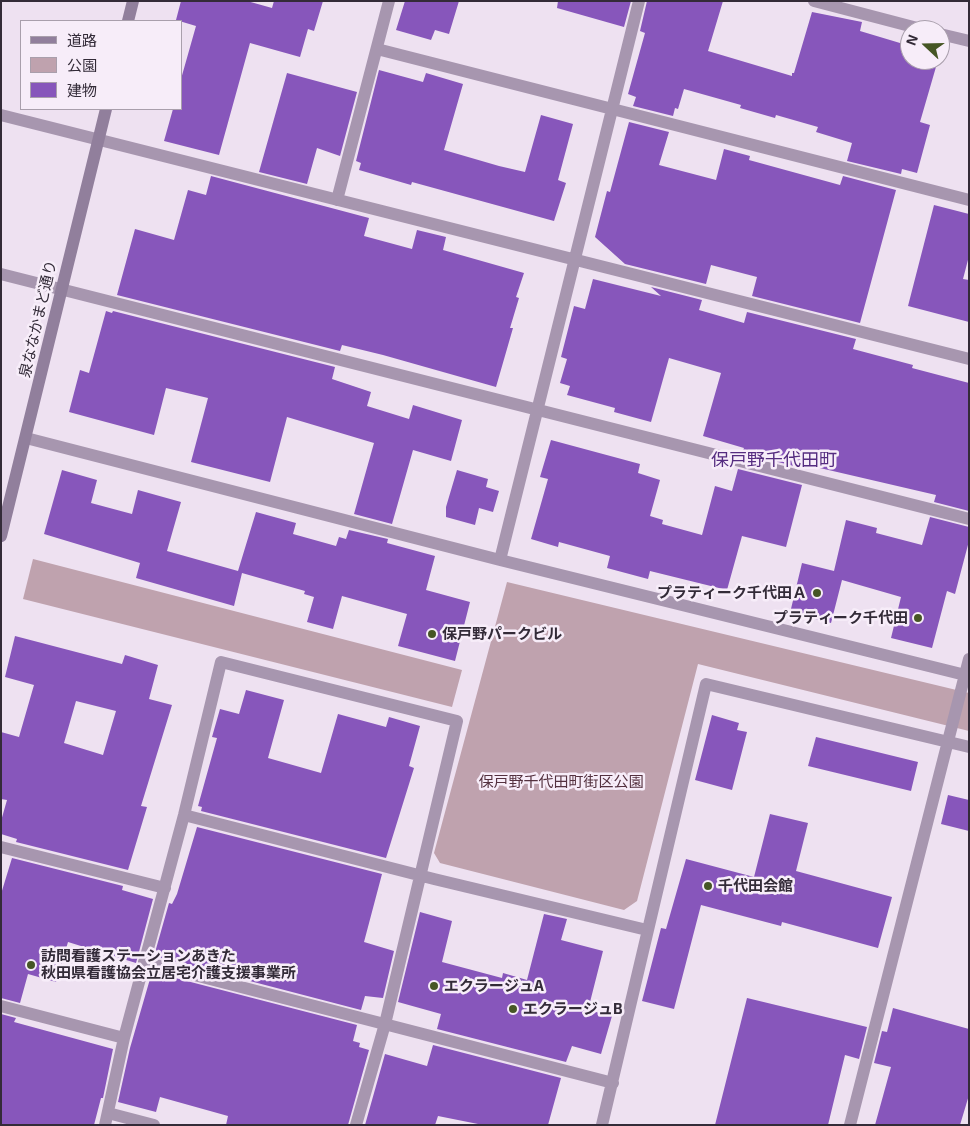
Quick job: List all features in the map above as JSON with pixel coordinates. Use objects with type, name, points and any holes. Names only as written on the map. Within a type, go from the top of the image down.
[{"type":"street","points":[[128,20],[133,1]]},
{"type":"street","points":[[337,200],[389,1]]},
{"type":"street","points":[[500,560],[639,1]]},
{"type":"street","points":[[814,1],[900,23]]},
{"type":"street","points":[[950,36],[969,41]]},
{"type":"street","points":[[377,49],[969,200]]},
{"type":"street","name":"泉ななかまど通り","points":[[1,536],[106,110]]},
{"type":"street","points":[[1,115],[99,138],[969,359]]},
{"type":"street","points":[[1,274],[969,519]]},
{"type":"street","points":[[26,438],[500,560],[967,675]]},
{"type":"street","points":[[850,1125],[967,675],[969,659]]},
{"type":"street","points":[[154,1125],[107,1119],[124,1038],[184,815],[221,662],[458,721],[385,1024],[356,1125]]},
{"type":"street","points":[[602,1125],[706,684],[969,747]]},
{"type":"street","points":[[184,815],[647,930]]},
{"type":"street","points":[[1,847],[164,888]]},
{"type":"street","points":[[144,962],[613,1083]]},
{"type":"street","points":[[1,1006],[124,1038]]},
{"type":"green space","points":[[33,559],[462,670],[452,707],[23,599]]},
{"type":"green space","name":"保戸野千代田町街区公園","points":[[507,582],[969,693],[969,731],[698,664],[637,901],[624,910],[440,863],[434,853]]},
{"type":"building","points":[[181,1],[247,1],[272,8],[274,1],[323,1],[314,31],[308,29],[300,57],[250,43],[219,155],[164,141],[173,110],[182,110],[182,75],[196,26],[182,22],[182,20],[176,20]]},
{"type":"building","points":[[405,1],[459,1],[449,34],[435,30],[431,40],[396,30]]},
{"type":"building","points":[[558,1],[631,1],[624,27],[557,8]]},
{"type":"building","points":[[647,1],[723,1],[708,51],[792,76],[812,12],[862,22],[860,31],[900,43],[900,70],[935,70],[920,122],[930,125],[917,173],[902,169],[901,174],[847,161],[852,143],[816,132],[818,127],[776,115],[775,118],[740,108],[741,105],[684,89],[678,109],[675,108],[673,116],[633,106],[636,97],[628,94],[645,33],[640,31]]},
{"type":"building","points":[[379,70],[423,82],[426,73],[463,84],[444,150],[499,166],[525,172],[541,115],[573,124],[558,180],[566,183],[554,221],[412,182],[411,185],[359,170],[361,163],[356,161]]},
{"type":"building","points":[[287,73],[357,92],[340,156],[317,148],[307,184],[259,172]]},
{"type":"building","points":[[629,122],[669,132],[659,165],[716,180],[724,149],[750,156],[749,160],[840,185],[843,176],[896,190],[860,323],[752,296],[757,277],[711,265],[706,284],[625,264],[595,237],[607,191],[610,192]]},
{"type":"building","points":[[211,176],[369,218],[364,236],[412,249],[417,230],[446,237],[443,250],[524,273],[516,297],[519,298],[510,328],[513,328],[496,387],[342,345],[340,351],[117,295],[135,229],[174,240],[188,190],[206,195]]},
{"type":"building","points":[[934,205],[969,214],[969,256],[963,279],[969,280],[969,322],[908,306]]},
{"type":"building","points":[[593,279],[661,296],[651,287],[702,300],[699,310],[744,323],[747,312],[856,339],[853,349],[913,365],[912,368],[969,383],[969,511],[934,502],[936,495],[807,465],[806,469],[742,453],[744,448],[703,436],[721,373],[669,358],[651,422],[614,412],[615,408],[567,395],[570,386],[560,383],[567,359],[561,357],[574,306],[585,309]]},
{"type":"building","points":[[106,311],[112,313],[113,311],[335,367],[332,379],[371,392],[367,406],[409,419],[413,405],[462,420],[451,461],[413,450],[392,524],[354,514],[374,443],[287,417],[270,482],[191,462],[208,398],[166,388],[154,435],[69,412],[80,370],[89,373]]},
{"type":"building","points":[[551,440],[640,464],[638,473],[660,480],[650,516],[663,520],[662,524],[702,535],[715,486],[732,491],[738,469],[802,485],[786,547],[742,536],[727,590],[650,571],[648,579],[607,568],[610,556],[559,542],[558,547],[531,539],[548,479],[540,477]]},
{"type":"building","points":[[62,470],[97,480],[91,503],[132,514],[138,490],[181,502],[167,551],[238,571],[256,512],[296,523],[293,534],[336,546],[339,537],[346,539],[349,530],[388,539],[387,543],[435,556],[426,590],[470,602],[455,661],[398,646],[407,614],[342,596],[333,629],[307,622],[314,597],[304,594],[305,591],[242,573],[234,606],[136,578],[140,563],[44,534]]},
{"type":"building","points":[[457,470],[488,479],[486,487],[499,491],[493,512],[479,508],[475,525],[446,517],[446,507]]},
{"type":"building","points":[[930,517],[969,527],[969,541],[955,594],[947,591],[932,648],[891,638],[901,597],[842,580],[831,623],[790,613],[802,563],[834,571],[846,520],[877,528],[876,533],[922,545]]},
{"type":"building","points":[[15,636],[122,664],[125,655],[158,665],[149,699],[172,705],[141,806],[147,807],[128,870],[16,842],[17,839],[1,834],[1,821],[7,800],[1,799],[1,732],[19,737],[34,685],[5,677]],"holes":[[[76,701],[116,711],[103,755],[64,743]]]},
{"type":"building","points":[[246,690],[284,700],[268,758],[321,773],[338,714],[386,727],[389,717],[420,726],[409,766],[414,768],[386,858],[201,811],[202,807],[198,806],[217,738],[212,737],[220,709],[239,714]]},
{"type":"building","points":[[712,715],[739,723],[737,730],[747,732],[732,790],[695,780]]},
{"type":"building","points":[[816,737],[918,762],[911,791],[808,766]]},
{"type":"building","points":[[948,795],[969,800],[969,831],[941,824]]},
{"type":"building","points":[[770,814],[808,823],[796,871],[892,897],[878,948],[782,922],[781,926],[701,905],[674,1009],[642,1001],[661,928],[666,929],[686,859],[754,877]]},
{"type":"building","points":[[197,827],[382,874],[364,942],[394,951],[383,998],[365,996],[361,1010],[154,956],[169,903],[172,904],[177,894]]},
{"type":"building","points":[[12,858],[123,886],[122,890],[153,899],[136,963],[68,942],[56,982],[28,974],[20,1003],[1,998],[1,894]]},
{"type":"building","points":[[420,912],[452,921],[442,962],[502,978],[503,973],[527,980],[544,914],[567,919],[561,940],[603,951],[588,1010],[612,1016],[601,1054],[572,1046],[566,1062],[437,1029],[441,1014],[398,1002]]},
{"type":"building","points":[[152,972],[357,1025],[353,1041],[360,1043],[359,1047],[369,1050],[348,1125],[226,1125],[228,1116],[160,1097],[156,1112],[118,1102],[130,1048]]},
{"type":"building","points":[[747,998],[867,1027],[859,1059],[845,1055],[828,1125],[715,1125]]},
{"type":"building","points":[[893,1008],[969,1029],[969,1095],[960,1125],[875,1125],[891,1067],[874,1063],[882,1031],[887,1032]]},
{"type":"building","points":[[1,1014],[16,1018],[14,1022],[113,1049],[103,1098],[101,1098],[94,1125],[1,1125]]},
{"type":"building","points":[[433,1045],[561,1078],[548,1125],[483,1125],[438,1116],[435,1125],[365,1125],[385,1054],[427,1066]]},
{"type":"place","name":"プラティーク千代田Ａ","points":[[817,593]]},
{"type":"place","name":"プラティーク千代田","points":[[918,618]]},
{"type":"place","name":"保戸野パークビル","points":[[432,634]]},
{"type":"place","name":"千代田会館","points":[[708,886]]},
{"type":"place","name":"訪問看護ステーションあきた 秋田県看護協会立居宅介護支援事業所","points":[[31,965]]},
{"type":"place","name":"エクラージュA","points":[[434,986]]},
{"type":"place","name":"エクラージュB","points":[[513,1009]]},
{"type":"district","name":"保戸野千代田町","points":[[774,460]]}]
